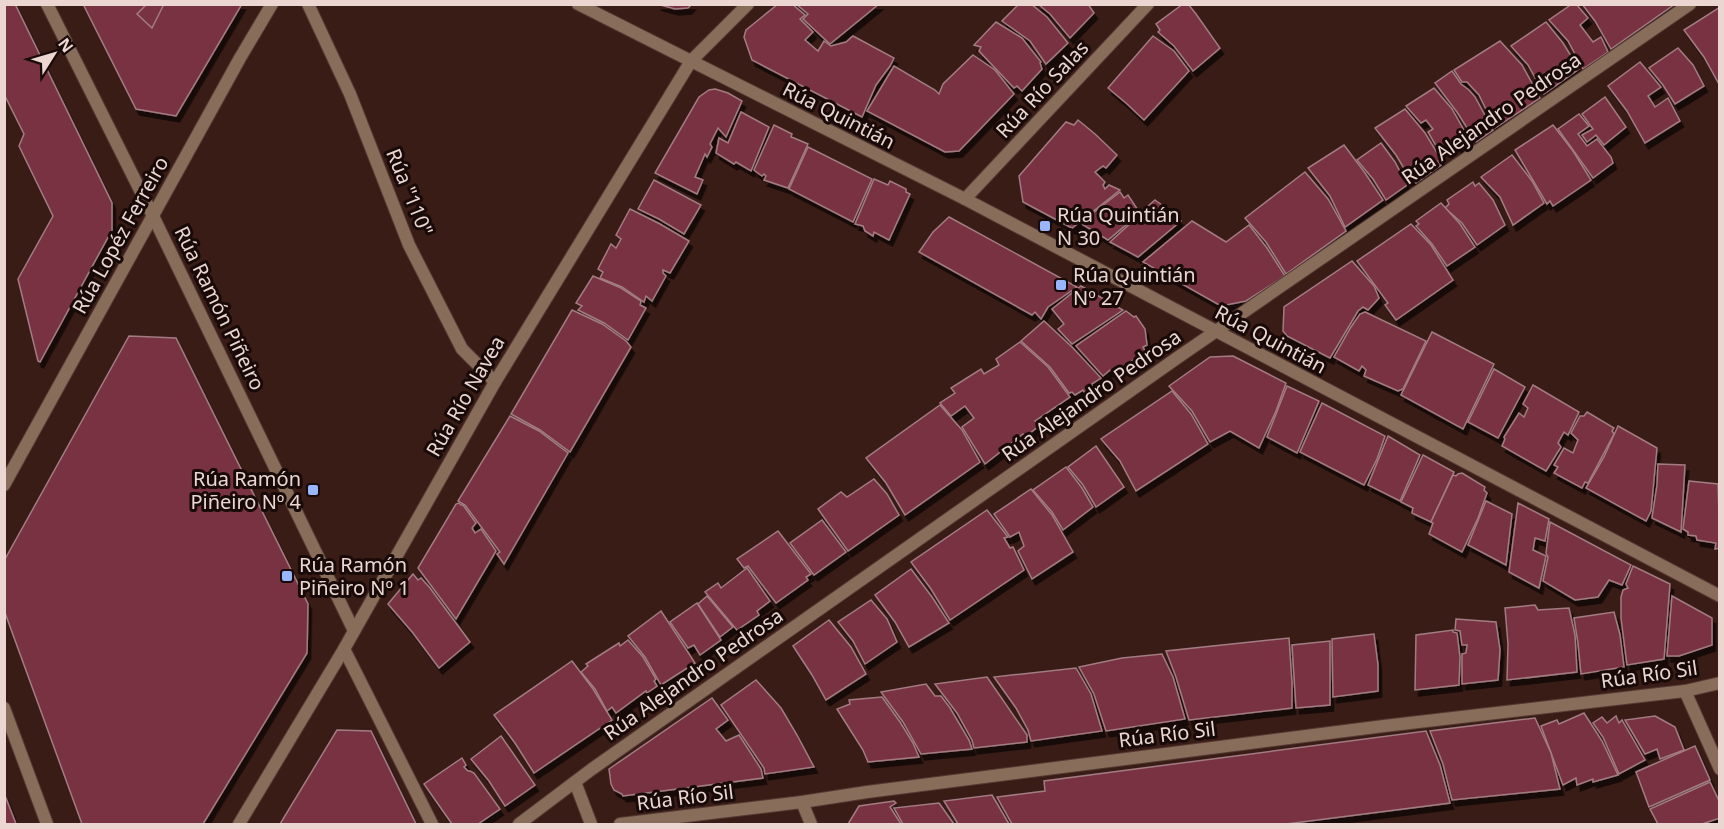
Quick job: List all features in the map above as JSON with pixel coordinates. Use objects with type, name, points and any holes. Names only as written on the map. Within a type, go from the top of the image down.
[{"type":"street","name":"Rúa Ramón Piñeiro","points":[[47,4],[153,216],[354,631]]},
{"type":"street","name":"Rúa Lopéz Ferreiro","points":[[4,485],[272,4]]},
{"type":"street","name":"Rúa \"110\"","points":[[308,4],[350,94],[410,244],[462,349],[495,382]]},
{"type":"street","name":"Rúa Quintián","points":[[578,4],[965,200],[1719,596]]},
{"type":"street","name":"Rúa Río Navea","points":[[239,825],[344,649],[495,382],[690,61],[748,4]]},
{"type":"street","name":"Rúa Río Salas","points":[[965,200],[1148,4]]},
{"type":"street","name":"Rúa Alejandro Pedrosa","points":[[519,825],[575,782],[1216,332],[1690,4]]},
{"type":"street","points":[[344,649],[432,825]]},
{"type":"street","name":"Rúa Río Sil","points":[[620,825],[1384,726],[1685,691],[1719,683]]},
{"type":"street","points":[[1685,691],[1719,769]]},
{"type":"street","points":[[4,708],[47,825]]},
{"type":"street","points":[[575,782],[591,825]]},
{"type":"street","points":[[802,802],[811,825]]},
{"type":"building","points":[[4,4],[15,4],[112,203],[112,230],[40,362],[18,279],[53,216],[19,146],[24,134],[4,94]]},
{"type":"building","points":[[83,4],[242,4],[176,116],[136,109]]},
{"type":"building","points":[[147,4],[164,4],[152,28],[137,14]]},
{"type":"building","points":[[657,4],[692,4],[688,8],[675,9]]},
{"type":"building","points":[[778,4],[792,4],[805,15],[800,19],[813,32],[805,40],[818,51],[824,41],[831,46],[846,42],[853,36],[894,58],[876,85],[862,117],[752,60],[744,37],[746,30]]},
{"type":"building","points":[[796,4],[879,4],[830,44],[803,19],[808,14]]},
{"type":"building","points":[[1019,4],[1031,4],[1047,17],[1068,43],[1046,64],[1030,41],[1002,21]]},
{"type":"building","points":[[1038,4],[1088,4],[1094,13],[1070,38],[1050,14]]},
{"type":"building","points":[[1183,4],[1188,4],[1220,48],[1193,71],[1174,46],[1158,32],[1160,30],[1156,24]]},
{"type":"building","points":[[1572,4],[1576,4],[1588,18],[1580,25],[1593,42],[1601,37],[1608,52],[1583,69],[1568,41],[1549,20]]},
{"type":"building","points":[[1582,4],[1675,4],[1611,49]]},
{"type":"building","points":[[1720,7],[1720,86],[1704,57],[1684,30]]},
{"type":"building","points":[[996,22],[1022,38],[1041,62],[1042,69],[1022,91],[1017,86],[1014,88],[979,51],[981,47],[974,45]]},
{"type":"building","points":[[1546,22],[1563,43],[1579,69],[1544,94],[1528,65],[1511,46]]},
{"type":"building","points":[[1153,36],[1174,51],[1189,71],[1144,120],[1108,88]]},
{"type":"building","points":[[1500,41],[1522,65],[1540,98],[1495,128],[1479,95],[1467,82],[1462,82],[1454,70]]},
{"type":"building","points":[[1678,48],[1693,65],[1704,86],[1675,104],[1649,68]]},
{"type":"building","points":[[973,55],[995,70],[1014,94],[959,151],[945,152],[867,111],[894,66],[939,94],[943,84]]},
{"type":"building","points":[[1640,62],[1661,87],[1648,96],[1655,107],[1668,98],[1680,121],[1645,143],[1627,111],[1608,86]]},
{"type":"building","points":[[1452,71],[1461,84],[1475,97],[1493,130],[1476,142],[1435,83]]},
{"type":"building","points":[[1434,88],[1452,109],[1469,139],[1458,147],[1453,141],[1439,151],[1428,132],[1433,129],[1426,120],[1421,123],[1406,106]]},
{"type":"building","points":[[715,89],[742,101],[726,137],[718,128],[710,144],[712,147],[707,157],[705,154],[695,177],[703,180],[697,194],[655,173],[699,97]]},
{"type":"building","points":[[1605,97],[1626,127],[1604,145],[1596,135],[1587,142],[1582,135],[1593,129],[1582,114]]},
{"type":"building","points":[[1405,109],[1425,133],[1441,159],[1438,161],[1441,165],[1416,183],[1414,179],[1411,180],[1396,155],[1375,128]]},
{"type":"building","points":[[741,112],[769,127],[751,171],[716,153],[719,138],[728,143]]},
{"type":"building","points":[[1579,114],[1589,126],[1578,134],[1587,146],[1597,139],[1613,163],[1593,178],[1558,129]]},
{"type":"building","points":[[1078,120],[1117,155],[1106,168],[1103,166],[1095,172],[1105,182],[1103,185],[1105,189],[1109,185],[1120,190],[1072,228],[1023,202],[1019,176],[1066,122],[1074,125]]},
{"type":"building","points":[[774,125],[792,134],[791,137],[808,144],[788,188],[764,180],[766,176],[764,174],[762,176],[754,170]]},
{"type":"building","points":[[1553,125],[1591,180],[1553,206],[1550,201],[1547,204],[1515,150]]},
{"type":"building","points":[[1381,143],[1395,162],[1407,185],[1386,200],[1373,179],[1357,160]]},
{"type":"building","points":[[1344,145],[1383,200],[1345,227],[1330,196],[1308,168]]},
{"type":"building","points":[[808,147],[872,179],[853,222],[789,189]]},
{"type":"building","points":[[1512,155],[1532,181],[1544,203],[1513,225],[1500,197],[1481,177]]},
{"type":"building","points":[[1305,172],[1328,199],[1346,231],[1286,274],[1266,242],[1245,218]]},
{"type":"building","points":[[874,179],[888,185],[890,181],[906,189],[906,192],[910,194],[889,240],[874,232],[873,236],[865,231],[863,226],[855,224]]},
{"type":"building","points":[[654,180],[701,205],[684,234],[638,209]]},
{"type":"building","points":[[1473,182],[1475,186],[1479,183],[1493,200],[1505,225],[1477,245],[1462,223],[1445,208],[1449,204],[1447,200]]},
{"type":"building","points":[[1120,192],[1124,198],[1128,195],[1140,213],[1108,240],[1080,223]]},
{"type":"building","points":[[1155,200],[1166,208],[1163,210],[1168,218],[1173,213],[1181,221],[1138,257],[1110,242],[1134,220],[1140,224],[1147,218],[1141,212]]},
{"type":"building","points":[[1441,203],[1460,224],[1475,247],[1447,266],[1416,226],[1419,224],[1416,221]]},
{"type":"building","points":[[630,209],[689,241],[670,273],[663,270],[666,276],[652,301],[646,296],[644,302],[622,287],[600,278],[603,272],[598,269],[611,244],[616,248],[621,239],[616,235]]},
{"type":"building","points":[[949,217],[1077,287],[1048,307],[1041,319],[1035,312],[1032,315],[919,252],[933,232]]},
{"type":"building","points":[[1192,221],[1226,242],[1249,225],[1285,276],[1246,301],[1221,306],[1143,262]]},
{"type":"building","points":[[1411,224],[1431,245],[1453,280],[1396,320],[1385,305],[1388,303],[1357,261]]},
{"type":"building","points":[[1352,261],[1374,286],[1379,298],[1368,310],[1363,307],[1358,311],[1330,358],[1287,336],[1283,331],[1284,307]]},
{"type":"building","points":[[593,276],[621,288],[641,301],[640,305],[646,308],[628,340],[604,323],[578,310],[582,306],[576,303]]},
{"type":"building","points":[[1081,286],[1123,310],[1072,344],[1058,329],[1064,324],[1052,309]]},
{"type":"building","points":[[572,310],[602,324],[631,347],[570,452],[540,430],[511,414]]},
{"type":"building","points":[[1126,311],[1136,316],[1145,329],[1147,345],[1143,347],[1145,351],[1114,374],[1110,370],[1103,376],[1076,346]]},
{"type":"building","points":[[1365,312],[1426,341],[1403,389],[1398,391],[1364,376],[1366,370],[1362,366],[1359,371],[1334,357],[1351,327],[1360,314]]},
{"type":"building","points":[[1044,321],[1101,378],[1085,393],[1083,390],[1075,395],[1072,392],[1069,393],[1050,367],[1021,341]]},
{"type":"building","points":[[1432,332],[1494,364],[1463,429],[1401,395]]},
{"type":"building","points":[[129,336],[176,338],[308,604],[307,653],[203,824],[82,824],[4,610],[4,561]]},
{"type":"building","points":[[1020,342],[1048,367],[1070,397],[1035,421],[1039,426],[1026,436],[1023,434],[985,464],[962,427],[974,418],[965,406],[951,416],[940,403],[955,393],[951,388],[981,369],[984,374],[999,365],[996,359]]},
{"type":"building","points":[[1233,356],[1286,383],[1259,448],[1230,431],[1210,442],[1192,411],[1169,386],[1210,357]]},
{"type":"building","points":[[1494,369],[1525,387],[1498,438],[1468,422]]},
{"type":"building","points":[[1533,385],[1579,412],[1568,435],[1564,432],[1558,443],[1561,447],[1546,471],[1502,446],[1504,437],[1519,413],[1524,417],[1528,408],[1523,404]]},
{"type":"building","points":[[1287,386],[1319,401],[1297,453],[1267,437]]},
{"type":"building","points":[[1172,391],[1191,414],[1208,444],[1136,491],[1120,461],[1101,439]]},
{"type":"building","points":[[1322,403],[1385,436],[1364,485],[1300,452]]},
{"type":"building","points":[[940,405],[962,430],[980,462],[905,515],[886,483],[866,458]]},
{"type":"building","points":[[1587,412],[1614,428],[1612,431],[1614,434],[1588,483],[1585,482],[1582,488],[1554,473],[1558,467],[1554,465],[1564,448],[1573,453],[1578,440],[1571,433],[1580,416],[1584,416]]},
{"type":"building","points":[[510,416],[539,431],[568,453],[504,564],[497,554],[500,552],[465,505],[458,501]]},
{"type":"building","points":[[1618,426],[1657,448],[1651,511],[1646,521],[1586,488]]},
{"type":"building","points":[[1388,436],[1420,455],[1400,501],[1368,485]]},
{"type":"building","points":[[1096,446],[1124,487],[1096,507],[1083,485],[1068,467]]},
{"type":"building","points":[[1423,455],[1454,472],[1431,522],[1412,513],[1413,508],[1401,502]]},
{"type":"building","points":[[1658,464],[1685,465],[1681,532],[1652,518]]},
{"type":"building","points":[[1066,467],[1093,507],[1063,530],[1052,512],[1033,490]]},
{"type":"building","points":[[1462,473],[1485,487],[1484,490],[1487,493],[1462,552],[1429,534],[1433,523],[1431,522],[1453,475]]},
{"type":"building","points":[[874,479],[887,494],[899,515],[848,551],[818,509],[841,492],[847,497]]},
{"type":"building","points":[[1689,481],[1718,484],[1720,548],[1715,549],[1716,543],[1697,540],[1696,536],[1688,535],[1688,532],[1683,529]]},
{"type":"building","points":[[1031,489],[1052,515],[1073,552],[1032,579],[1018,551],[1024,546],[1019,532],[1010,537],[994,514]]},
{"type":"building","points":[[1486,501],[1512,514],[1506,565],[1468,545]]},
{"type":"building","points":[[459,503],[476,523],[472,528],[475,533],[481,529],[496,551],[456,619],[418,568],[456,504]]},
{"type":"building","points":[[1518,503],[1549,519],[1545,541],[1535,538],[1533,550],[1546,556],[1539,588],[1509,572]]},
{"type":"building","points":[[987,510],[1008,537],[1004,538],[1010,548],[1013,547],[1024,570],[950,620],[911,562]]},
{"type":"building","points":[[822,520],[846,552],[814,575],[790,543]]},
{"type":"building","points":[[1550,522],[1631,565],[1622,585],[1609,580],[1598,597],[1575,600],[1543,581],[1548,557],[1546,553]]},
{"type":"building","points":[[778,531],[811,574],[806,577],[808,580],[776,603],[748,566],[744,568],[737,559]]},
{"type":"building","points":[[1633,566],[1670,584],[1664,659],[1627,665],[1621,618],[1621,597],[1623,590],[1628,588],[1626,584]]},
{"type":"building","points":[[747,568],[770,601],[757,611],[759,615],[737,630],[705,592],[718,583],[721,588]]},
{"type":"building","points":[[911,569],[949,623],[909,647],[895,622],[875,595]]},
{"type":"building","points":[[413,574],[418,580],[421,578],[430,588],[470,642],[439,668],[388,604]]},
{"type":"building","points":[[707,596],[733,627],[720,637],[698,604]]},
{"type":"building","points":[[1672,596],[1712,618],[1712,645],[1679,656],[1667,656]]},
{"type":"building","points":[[871,600],[887,619],[897,642],[865,664],[853,641],[838,622]]},
{"type":"building","points":[[697,603],[721,640],[700,655],[694,645],[688,648],[670,622]]},
{"type":"building","points":[[1535,605],[1538,610],[1569,608],[1575,635],[1577,672],[1507,680],[1508,644],[1505,608]]},
{"type":"building","points":[[661,611],[695,663],[661,685],[645,657],[628,636]]},
{"type":"building","points":[[1614,612],[1624,667],[1581,674],[1574,618]]},
{"type":"building","points":[[1456,619],[1496,622],[1500,650],[1498,680],[1462,684],[1462,654],[1466,653],[1467,645],[1462,645],[1460,631],[1455,630]]},
{"type":"building","points":[[829,620],[851,647],[866,674],[826,700],[793,646]]},
{"type":"building","points":[[1453,630],[1457,633],[1460,657],[1459,685],[1415,690],[1416,635]]},
{"type":"building","points":[[1374,634],[1378,665],[1378,691],[1333,697],[1332,639]]},
{"type":"building","points":[[1289,638],[1292,708],[1189,720],[1166,651]]},
{"type":"building","points":[[628,640],[643,657],[656,679],[654,681],[657,686],[647,693],[646,691],[616,713],[612,707],[607,711],[595,689],[581,672],[588,666],[586,664],[619,643],[620,646]]},
{"type":"building","points":[[1330,641],[1330,705],[1296,708],[1292,645]]},
{"type":"building","points":[[1162,654],[1173,677],[1185,719],[1106,731],[1094,694],[1079,667],[1122,658]]},
{"type":"building","points":[[572,661],[612,720],[534,773],[494,715]]},
{"type":"building","points":[[1076,668],[1091,694],[1102,731],[1031,741],[1028,730],[1016,708],[994,677]]},
{"type":"building","points":[[987,677],[1027,735],[1027,742],[974,748],[957,713],[935,684]]},
{"type":"building","points":[[756,680],[781,708],[814,767],[765,774],[764,768],[721,705]]},
{"type":"building","points":[[926,684],[935,696],[941,696],[950,708],[972,749],[921,754],[903,722],[881,692]]},
{"type":"building","points":[[882,697],[913,743],[919,757],[868,762],[837,709],[850,704],[849,700]]},
{"type":"building","points":[[712,698],[728,720],[716,729],[726,741],[739,735],[761,769],[763,778],[623,796],[614,790],[609,769]]},
{"type":"building","points":[[1584,713],[1602,741],[1618,775],[1593,782],[1593,779],[1577,785],[1576,778],[1563,785],[1541,726],[1557,720],[1559,724]]},
{"type":"building","points":[[1616,716],[1619,723],[1622,720],[1645,760],[1619,774],[1603,737],[1593,723],[1602,717],[1607,723]]},
{"type":"building","points":[[1655,716],[1675,727],[1684,750],[1660,759],[1657,749],[1645,754],[1625,720]]},
{"type":"building","points":[[1535,718],[1551,753],[1560,789],[1452,800],[1443,764],[1430,731]]},
{"type":"building","points":[[337,730],[371,731],[416,824],[280,824]]},
{"type":"building","points":[[1426,731],[1440,765],[1450,803],[1286,824],[1012,824],[997,797],[1045,791],[1044,781]]},
{"type":"building","points":[[501,736],[535,785],[505,806],[471,759]]},
{"type":"building","points":[[1695,746],[1710,780],[1649,807],[1636,772]]},
{"type":"building","points":[[462,758],[466,765],[464,767],[474,773],[500,809],[478,824],[452,824],[424,784]]},
{"type":"building","points":[[1710,782],[1720,803],[1720,818],[1702,824],[1658,824],[1650,809]]},
{"type":"building","points":[[4,793],[16,824],[4,824]]},
{"type":"building","points":[[992,795],[1009,824],[958,824],[944,801]]},
{"type":"building","points":[[894,801],[896,803],[890,807],[901,824],[848,824],[859,806]]},
{"type":"building","points":[[939,803],[954,824],[903,824],[894,808]]},
{"type":"place","name":"Rúa Quintián N 30","points":[[1045,226]]},
{"type":"place","name":"Rúa Quintián Nº 27","points":[[1061,285]]},
{"type":"place","name":"Rúa Ramón Piñeiro Nº 4","points":[[313,490]]},
{"type":"place","name":"Rúa Ramón Piñeiro Nº 1","points":[[287,576]]}]
